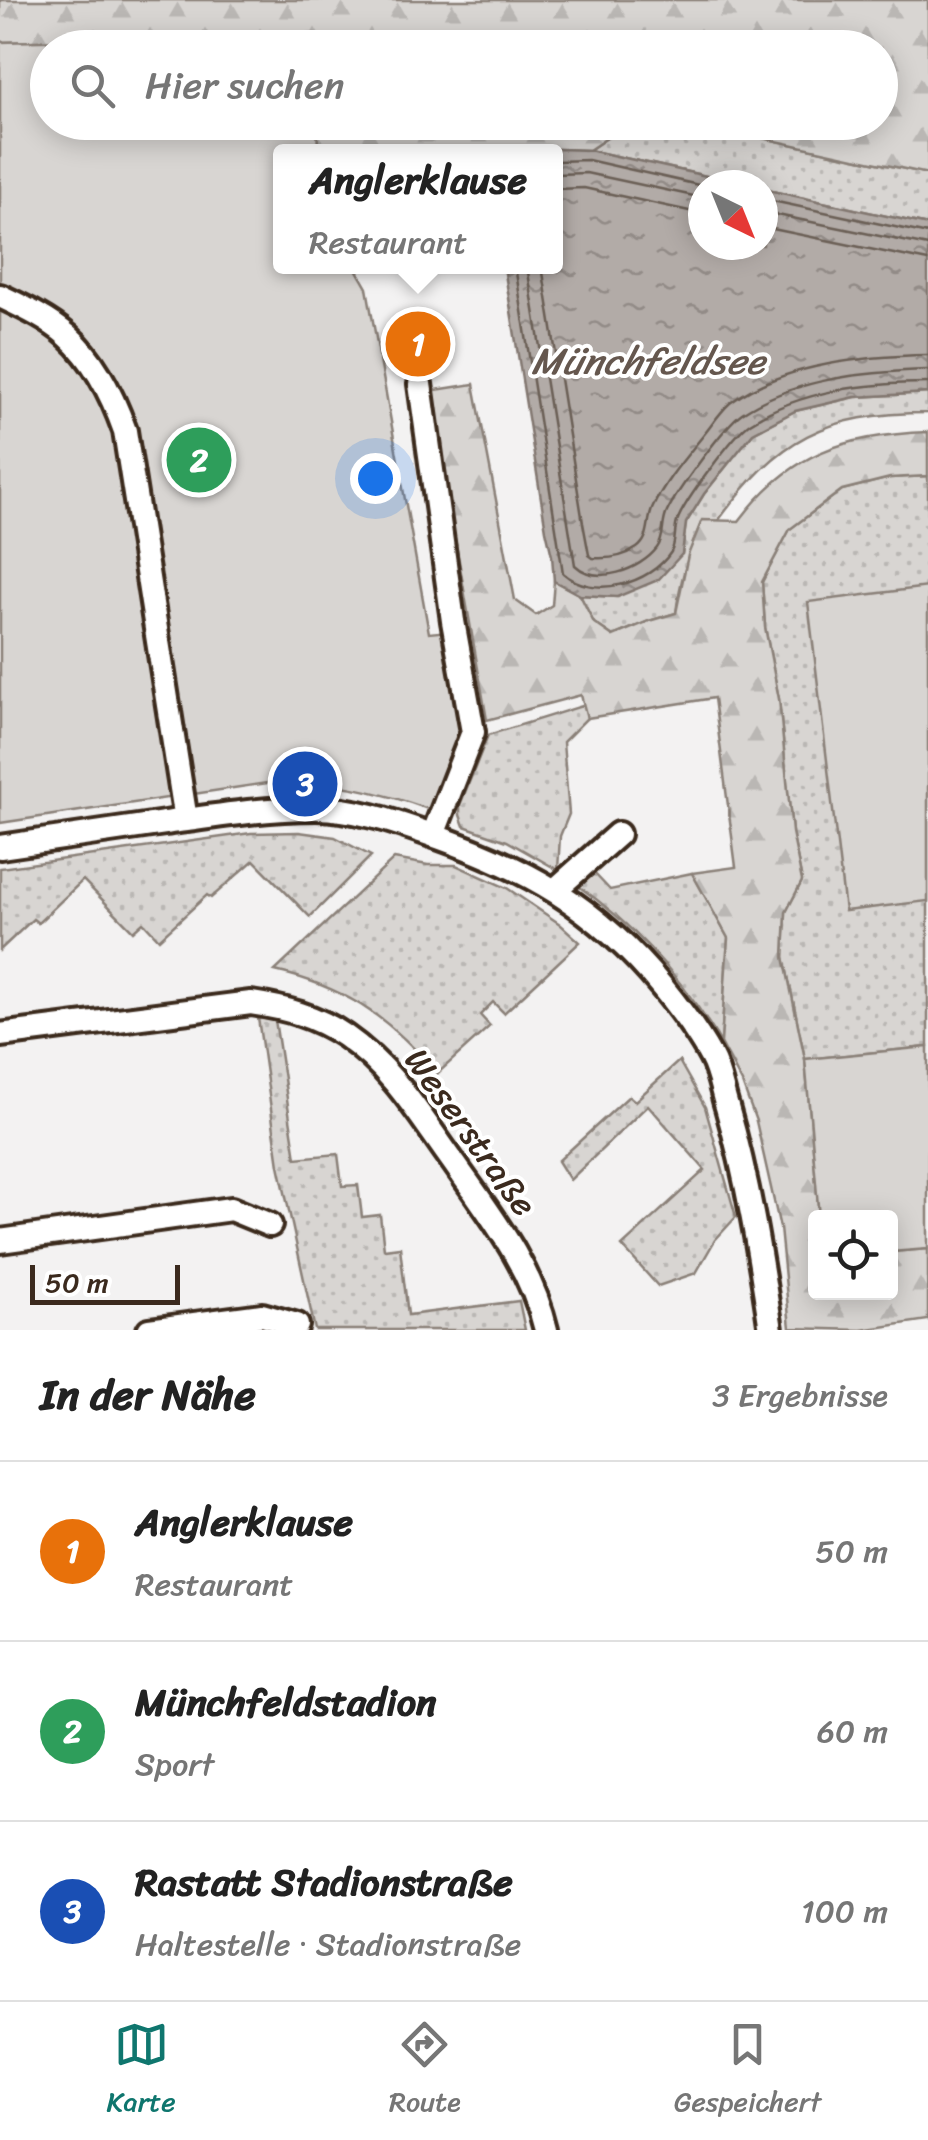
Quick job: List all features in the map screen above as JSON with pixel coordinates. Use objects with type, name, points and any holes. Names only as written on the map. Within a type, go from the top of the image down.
[{"type":"street","points":[[0,296],[32,311],[69,337],[94,367],[113,399],[125,431],[186,820]]},
{"type":"street","points":[[420,384],[473,732],[433,835]]},
{"type":"street","points":[[0,847],[255,811],[318,808],[369,816],[433,835],[524,872],[555,890],[636,956],[676,1004],[713,1059],[737,1142],[772,1330]]},
{"type":"street","points":[[555,890],[618,834]]},
{"type":"street","name":"Weserstraße","points":[[0,1035],[252,1003],[285,1008],[326,1024],[370,1055],[414,1105],[509,1243],[526,1272],[546,1330]]},
{"type":"street","points":[[0,1241],[231,1208],[270,1225]]},
{"type":"street","points":[[149,1330],[262,1315],[297,1325]]},
{"type":"green space","points":[[0,0],[928,0],[928,174],[772,140],[898,140],[898,30],[30,30],[30,41],[0,42]]},
{"type":"green space","points":[[30,41],[30,140],[318,140],[318,144],[273,144],[273,274],[359,274],[367,288],[429,633],[449,631],[466,738],[431,810],[354,788],[274,782],[0,823],[0,42]]},
{"type":"green space","points":[[318,140],[604,140],[589,150],[563,149],[563,144],[318,144]]},
{"type":"green space","points":[[604,140],[773,140],[928,174],[928,225],[778,192],[778,170],[688,172],[589,150]]},
{"type":"green space","points":[[474,384],[515,600],[536,615],[552,605],[554,581],[580,595],[594,623],[613,636],[676,613],[688,555],[702,520],[739,521],[778,479],[821,452],[871,438],[928,432],[928,476],[890,478],[842,490],[790,529],[762,582],[792,832],[802,881],[786,912],[784,957],[805,1059],[818,1210],[808,1210],[808,1300],[898,1300],[898,1251],[928,1249],[928,1320],[861,1330],[790,1328],[780,1228],[756,1121],[721,1043],[728,938],[692,873],[736,867],[714,698],[587,718],[581,695],[487,720],[429,391]]},
{"type":"green space","points":[[928,393],[928,413],[860,418],[807,436],[762,469],[718,521],[702,521],[686,566],[676,613],[613,636],[594,623],[580,595],[618,597],[682,554],[686,523],[753,433],[795,411],[856,397]]},
{"type":"green space","points":[[928,476],[928,1047],[805,1059],[784,957],[786,912],[802,881],[792,832],[762,582],[790,529],[842,490],[890,478]]},
{"type":"green space","points":[[928,587],[928,901],[845,911],[808,602]]},
{"type":"green space","points":[[585,705],[587,718],[563,742],[569,814],[560,836],[558,870],[507,841],[464,826],[460,805],[488,735]]},
{"type":"green space","points":[[299,832],[335,837],[371,856],[310,917],[254,860],[211,898],[207,895],[159,939],[143,922],[133,931],[83,880],[38,923],[33,919],[0,950],[0,868],[251,833]]},
{"type":"green space","points":[[394,859],[456,865],[507,888],[580,942],[504,1013],[493,1002],[480,1015],[490,1026],[426,1084],[430,1066],[379,1017],[321,985],[275,971]]},
{"type":"green space","points":[[593,872],[610,890],[692,873],[728,938],[721,1043],[658,956],[577,885]]},
{"type":"green space","points":[[258,1018],[275,1020],[296,1158],[338,1154],[342,1186],[358,1185],[362,1217],[380,1215],[384,1249],[400,1247],[408,1315],[519,1301],[525,1330],[315,1330],[279,1165]]},
{"type":"green space","points":[[928,1047],[928,1249],[898,1251],[898,1210],[818,1210],[805,1059]]},
{"type":"green space","points":[[679,1061],[705,1107],[736,1217],[715,1240],[696,1273],[658,1286],[622,1246],[705,1170],[648,1105],[570,1180],[558,1161],[629,1096],[635,1101]]},
{"type":"water","name":"Münchfeldsee","points":[[563,149],[589,150],[688,172],[688,260],[778,260],[778,192],[928,225],[928,393],[855,397],[795,411],[753,433],[704,494],[686,523],[682,554],[658,580],[617,597],[580,595],[554,581],[505,274],[563,274]]},
{"type":"place","name":"Anglerklause","points":[[418,344]]},
{"type":"place","name":"Münchfeldstadion","points":[[199,460]]},
{"type":"place","name":"Rastatt Stadionstraße","points":[[305,784]]}]
